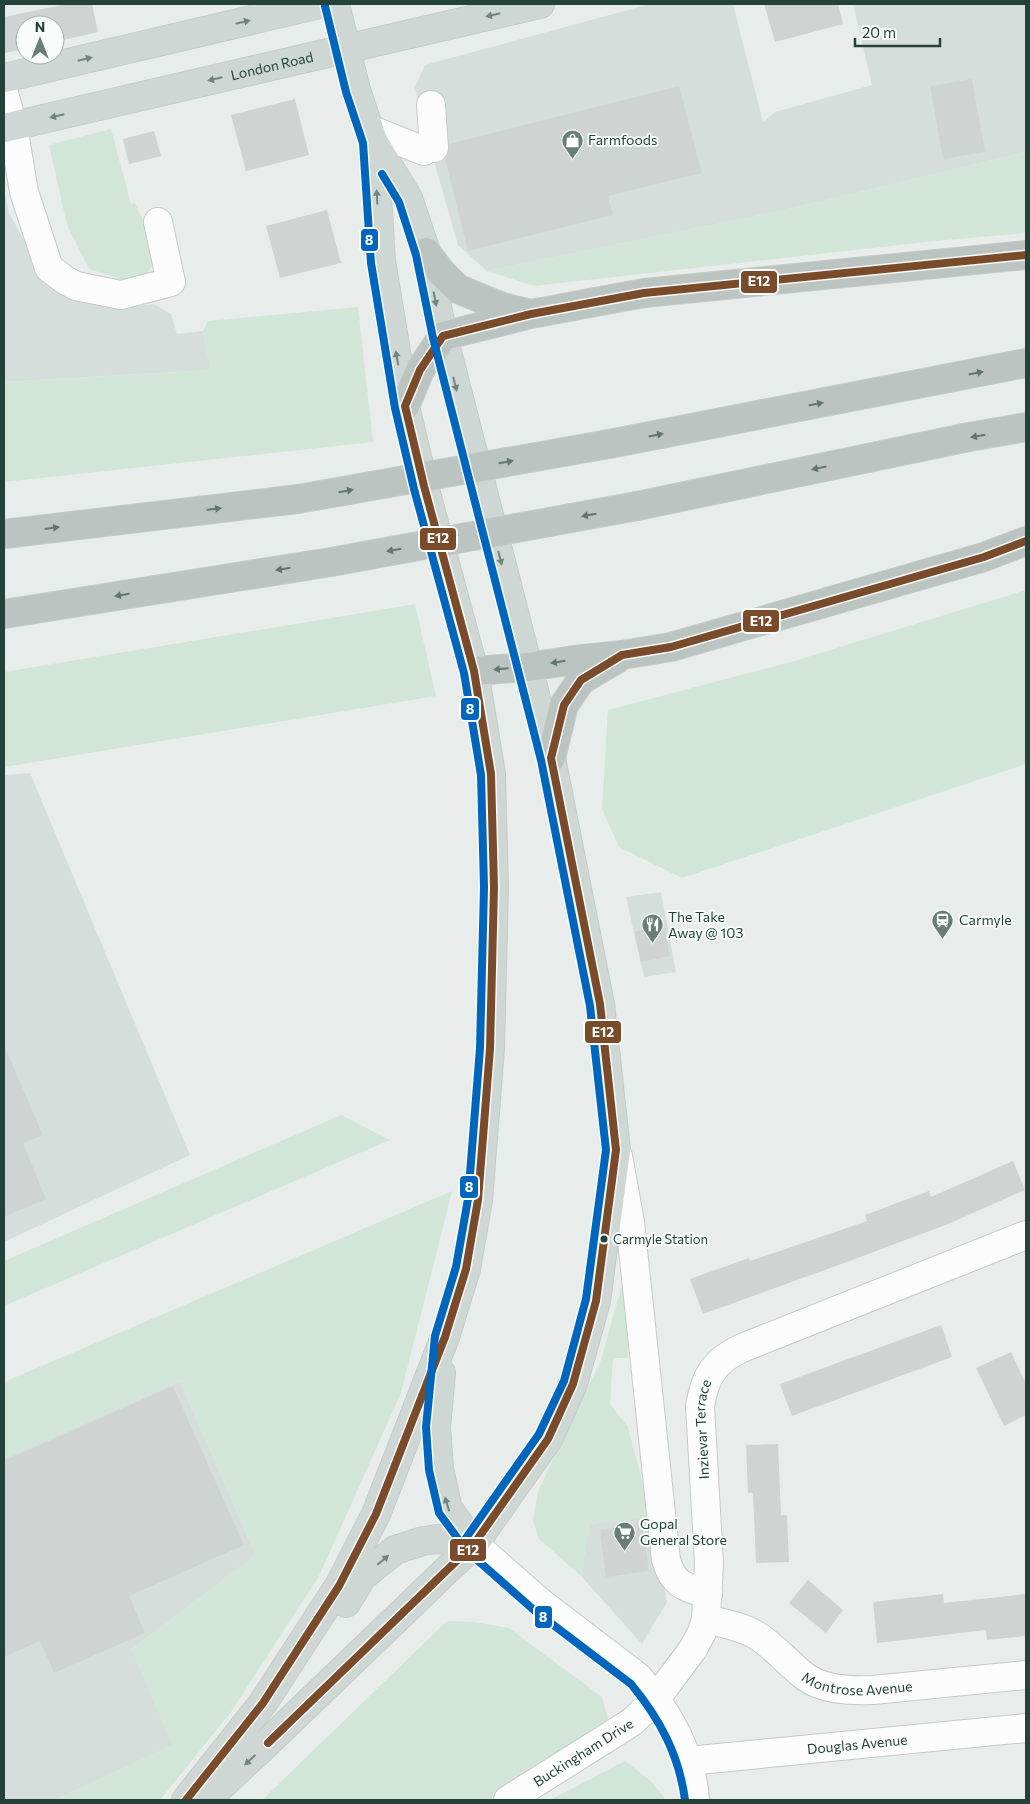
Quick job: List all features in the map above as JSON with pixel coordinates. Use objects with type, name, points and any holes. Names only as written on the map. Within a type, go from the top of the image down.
[{"type":"highway","points":[[426,252],[441,272],[458,288],[502,306],[530,314]]},
{"type":"highway","points":[[405,406],[420,370],[443,336],[530,314],[644,293],[1026,256]]},
{"type":"highway","points":[[4,534],[298,499],[609,444],[1026,363]]},
{"type":"highway","points":[[4,614],[331,562],[637,506],[969,437],[1026,427]]},
{"type":"highway","points":[[474,671],[528,667],[672,647],[984,557],[1026,541]]},
{"type":"highway","points":[[550,758],[564,705],[581,680],[622,655]]},
{"type":"main road","points":[[4,78],[320,4]]},
{"type":"main road","points":[[206,1800],[474,1544],[548,1439],[573,1384],[596,1301],[616,1150],[600,1004],[550,758],[528,667],[443,336],[426,252],[408,198],[371,135],[356,90],[335,4]]},
{"type":"main road","name":"London Road","points":[[8,127],[540,4]]},
{"type":"main road","points":[[186,1800],[263,1703],[339,1586],[376,1514],[444,1338],[466,1269],[478,1200],[490,1049],[494,887],[491,774],[474,671],[424,486],[405,406],[381,261],[371,135]]},
{"type":"main road","points":[[444,1338],[436,1427],[440,1469],[448,1509],[474,1544]]},
{"type":"main road","points":[[263,1703],[310,1660],[362,1578],[396,1550],[423,1541],[438,1539],[474,1544]]},
{"type":"street","points":[[4,93],[8,127],[24,192],[49,268],[76,286],[121,295],[171,282],[158,222]]},
{"type":"street","points":[[371,135],[429,150],[431,105]]},
{"type":"street","points":[[616,1150],[630,1222],[666,1560],[670,1572],[676,1581],[707,1606],[702,1632],[693,1649],[655,1700]]},
{"type":"street","name":"Inzievar Terrace","points":[[707,1606],[709,1563],[700,1406],[710,1374],[717,1363],[729,1354],[742,1348],[1024,1241]]},
{"type":"street","points":[[474,1544],[542,1603],[638,1677],[675,1730],[692,1774],[695,1800]]},
{"type":"street","name":"Montrose Avenue","points":[[707,1606],[732,1625],[754,1634],[769,1644],[804,1676],[835,1688],[853,1691],[873,1690],[1026,1675]]},
{"type":"street","name":"Buckingham Drive","points":[[508,1800],[632,1722],[655,1700]]},
{"type":"street","name":"Douglas Avenue","points":[[688,1761],[1026,1728]]},
{"type":"shaded area","points":[[650,4],[733,4],[763,122],[775,112],[872,85],[853,4],[1026,4],[1026,152],[785,210],[487,271],[458,245],[422,120],[415,87],[425,65]]},
{"type":"shaded area","points":[[4,190],[9,213],[39,267],[96,304],[125,307],[154,304],[171,314],[177,334],[203,331],[211,370],[4,382]]},
{"type":"shaded area","points":[[30,773],[190,1155],[4,1242],[4,775]]},
{"type":"shaded area","points":[[661,892],[676,972],[644,977],[626,897]]},
{"type":"shaded area","points":[[180,1381],[256,1555],[132,1649],[173,1745],[55,1800],[4,1800],[4,1458]]},
{"type":"shaded area","points":[[651,1516],[667,1602],[642,1644],[581,1576],[589,1524]]},
{"type":"green space","points":[[111,129],[131,204],[135,203],[155,248],[153,265],[145,275],[123,280],[89,269],[67,225],[49,145]]},
{"type":"green space","points":[[1026,152],[1026,233],[935,241],[534,286],[487,271],[785,210]]},
{"type":"green space","points":[[358,307],[373,442],[4,482],[4,382],[211,370],[203,331],[208,321]]},
{"type":"green space","points":[[1026,590],[1026,764],[682,878],[619,847],[602,809],[608,710],[791,662]]},
{"type":"green space","points":[[415,604],[436,696],[4,767],[4,672]]},
{"type":"green space","points":[[341,1115],[390,1140],[4,1306],[4,1261]]},
{"type":"green space","points":[[452,1191],[401,1393],[319,1576],[231,1712],[160,1800],[55,1800],[173,1745],[132,1649],[256,1555],[180,1381],[4,1458],[4,1382]]},
{"type":"green space","points":[[622,1284],[625,1286],[628,1358],[613,1358],[610,1404],[628,1427],[651,1516],[589,1524],[581,1576],[539,1539],[533,1520],[538,1491],[601,1360]]},
{"type":"green space","points":[[447,1621],[474,1622],[509,1628],[602,1697],[610,1726],[489,1800],[262,1800]]},
{"type":"green space","points":[[625,1761],[651,1781],[665,1800],[550,1800]]},
{"type":"building","points":[[66,4],[92,4],[98,32],[65,40],[65,15],[15,15],[15,51],[4,53],[4,17]]},
{"type":"building","points":[[764,4],[838,4],[843,24],[775,42]]},
{"type":"building","points":[[972,79],[985,152],[943,159],[930,86]]},
{"type":"building","name":"Farmfoods","points":[[679,86],[702,173],[608,196],[613,215],[468,251],[445,159],[448,154],[449,144]]},
{"type":"building","points":[[295,99],[309,155],[246,171],[231,115]]},
{"type":"building","points":[[154,131],[161,156],[129,164],[123,139]]},
{"type":"building","points":[[327,210],[341,263],[280,278],[266,226]]},
{"type":"building","name":"The Take Away @ 103","points":[[664,925],[670,956],[641,962],[634,932]]},
{"type":"building","points":[[4,1045],[43,1135],[23,1143],[46,1199],[4,1217]]},
{"type":"building","points":[[1013,1161],[1025,1190],[948,1224],[703,1314],[690,1279],[749,1258],[750,1261],[867,1221],[865,1215],[929,1191],[931,1197]]},
{"type":"building","points":[[941,1325],[952,1357],[792,1416],[780,1384]]},
{"type":"building","points":[[1011,1352],[1026,1384],[1026,1415],[1004,1426],[976,1368]]},
{"type":"building","points":[[173,1386],[244,1545],[129,1596],[145,1633],[54,1673],[40,1641],[4,1657],[4,1461]]},
{"type":"building","points":[[778,1444],[781,1515],[787,1515],[789,1562],[756,1563],[753,1493],[748,1493],[746,1445]]},
{"type":"building","name":"Gopal General Store","points":[[642,1524],[649,1571],[606,1577],[600,1530]]},
{"type":"building","points":[[808,1580],[843,1610],[826,1633],[789,1603]]},
{"type":"building","points":[[943,1594],[944,1603],[1026,1594],[1026,1636],[987,1640],[986,1630],[877,1643],[873,1602]]},
{"type":"transit line","name":"8","points":[[325,6],[346,92],[363,143],[371,263],[395,408],[414,489],[464,673],[481,775],[484,887],[480,1048],[468,1199],[456,1267],[435,1336],[426,1427],[429,1470],[439,1513],[467,1551],[535,1611],[631,1684],[651,1711],[667,1738],[678,1768],[685,1800]]},
{"type":"transit line","name":"8","points":[[382,174],[399,202],[416,255],[433,338],[541,760],[590,1006],[606,1150],[586,1299],[564,1381],[539,1434],[466,1538]]},
{"type":"transit line","name":"E12","points":[[186,1800],[263,1703],[339,1586],[376,1514],[445,1337],[466,1269],[478,1200],[490,1049],[494,887],[491,774],[474,671],[424,486],[405,406],[420,370],[443,336],[531,314],[644,293],[1026,255]]},
{"type":"transit line","name":"E12","points":[[268,1743],[474,1544],[548,1439],[573,1384],[596,1301],[616,1150],[600,1004],[551,758],[564,705],[581,680],[622,655],[671,647],[984,557],[1026,541]]},
{"type":"place","name":"Farmfoods","points":[[572,159]]},
{"type":"place","name":"Carmyle","points":[[943,939]]},
{"type":"place","name":"The Take Away @ 103","points":[[652,944]]},
{"type":"place","name":"Carmyle Station","points":[[604,1239]]},
{"type":"place","name":"Gopal General Store","points":[[624,1551]]}]
